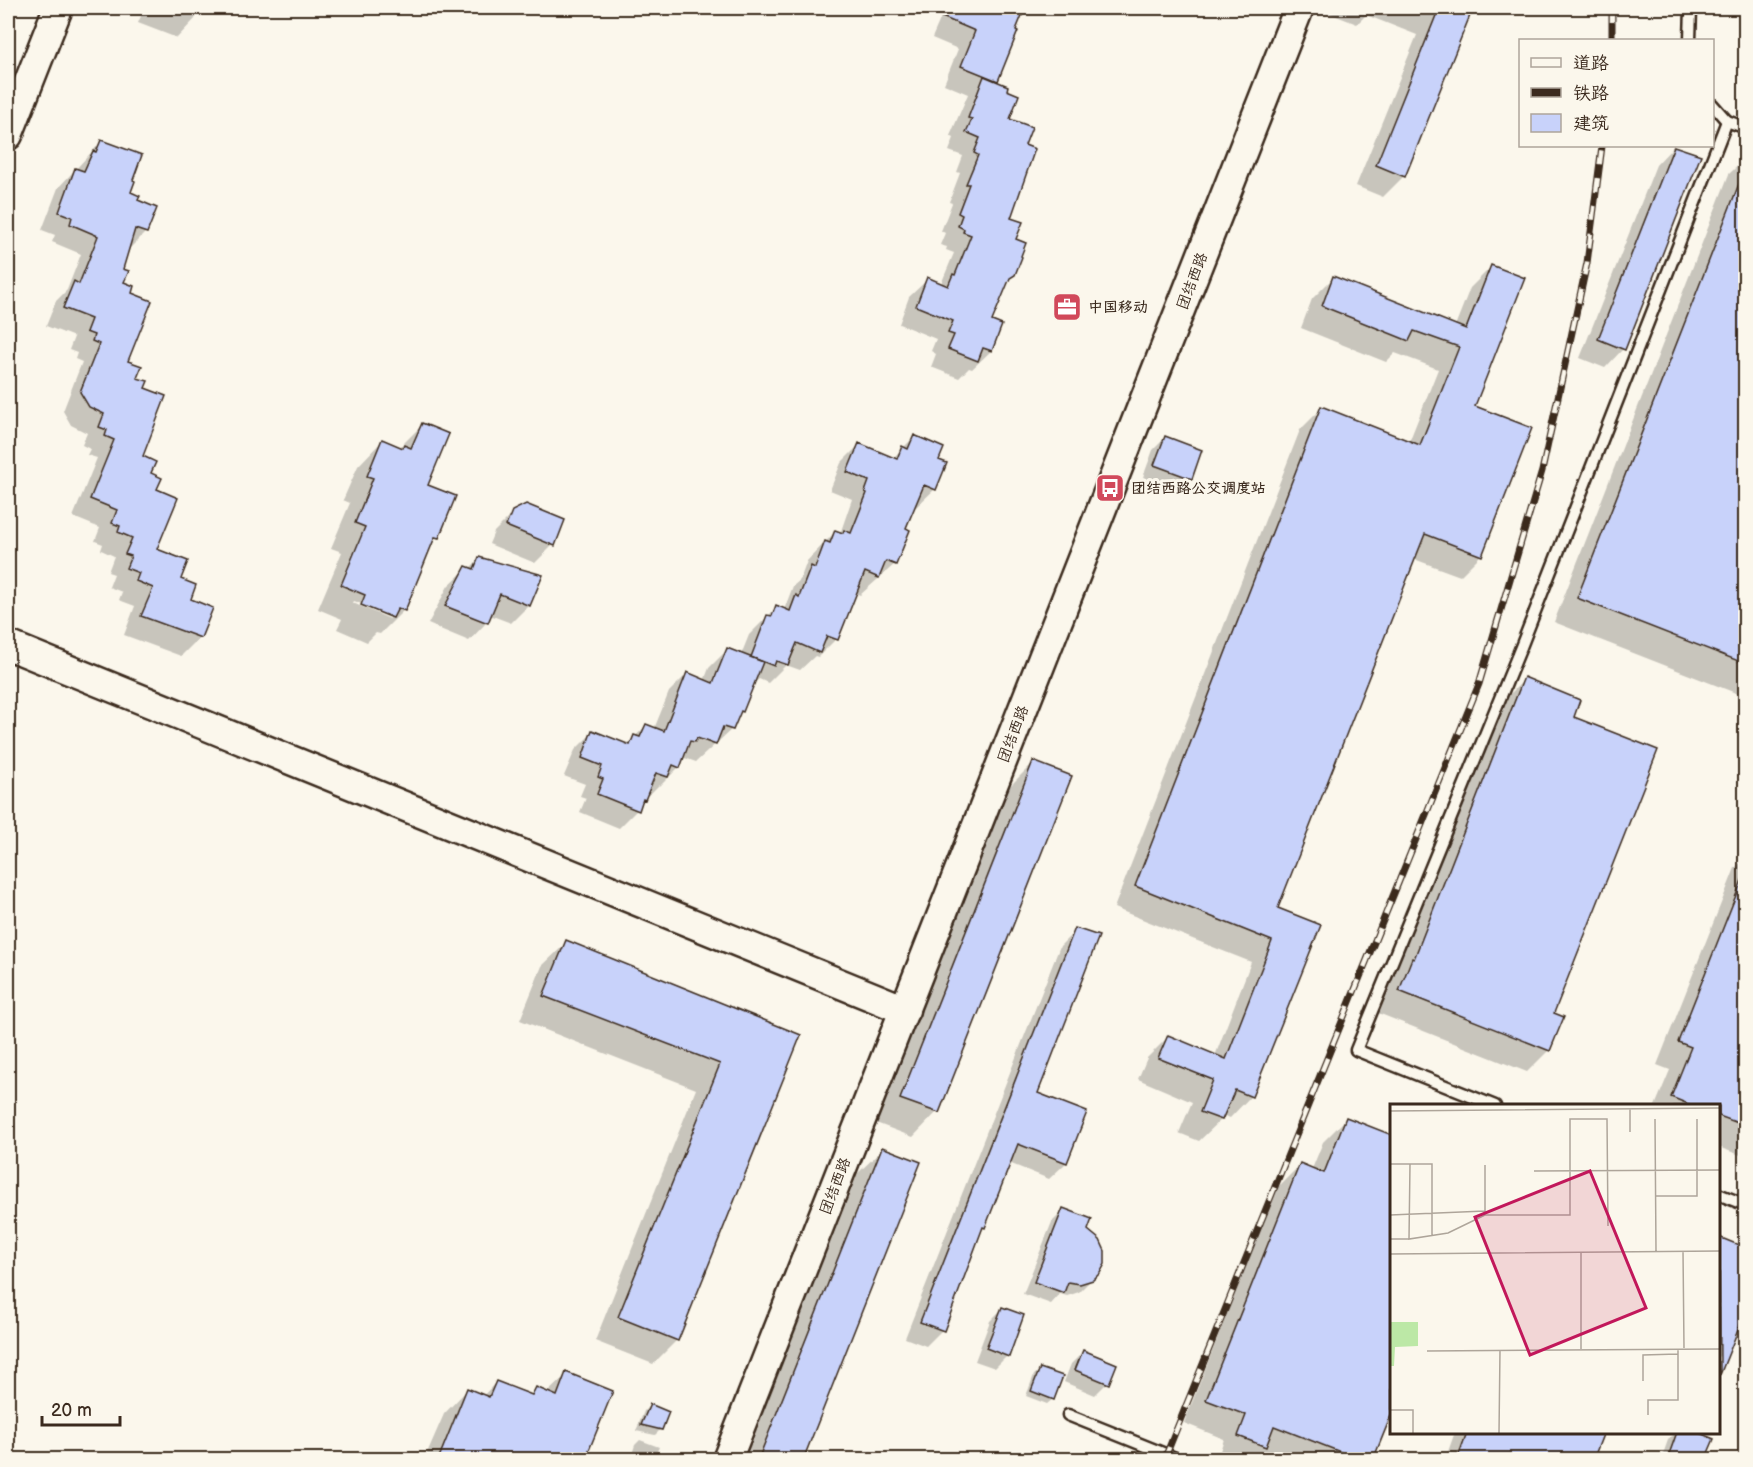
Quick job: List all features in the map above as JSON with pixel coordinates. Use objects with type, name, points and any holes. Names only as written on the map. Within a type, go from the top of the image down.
[{"type":"street","points":[[8,135],[58,8]]},
{"type":"street","name":"团结西路","points":[[727,1460],[1299,8]]},
{"type":"street","points":[[8,645],[905,1010]]},
{"type":"lane","points":[[1690,39],[1691,8]]},
{"type":"lane","points":[[1714,105],[1727,121],[1746,128]]},
{"type":"lane","points":[[1490,1104],[1356,1050],[1521,647],[1727,121]]},
{"type":"lane","points":[[1720,1194],[1746,1205]]},
{"type":"lane","points":[[1068,1415],[1180,1460]]},
{"type":"building","points":[[921,8],[1025,8],[998,81],[961,66],[975,31]]},
{"type":"building","points":[[1439,8],[1473,8],[1405,177],[1376,165]]},
{"type":"building","points":[[984,76],[1008,86],[1007,90],[1019,95],[1010,119],[1032,127],[1025,145],[1035,149],[1011,218],[1023,222],[1016,239],[1026,243],[1015,275],[1010,278],[992,321],[1002,325],[992,351],[983,348],[978,361],[948,349],[954,335],[948,333],[953,321],[916,306],[927,277],[948,286],[953,274],[955,275],[971,235],[963,232],[964,229],[958,226],[962,215],[958,213],[969,184],[966,184],[978,155],[974,153],[980,138],[966,132],[972,119],[968,118]]},
{"type":"building","points":[[101,140],[142,155],[131,192],[140,196],[138,200],[157,208],[147,233],[135,229],[123,269],[129,271],[124,282],[134,286],[132,293],[152,301],[128,361],[142,366],[137,378],[148,381],[145,388],[166,396],[143,456],[156,462],[151,473],[162,478],[157,489],[178,498],[157,549],[188,561],[181,579],[196,585],[191,599],[213,608],[201,638],[141,616],[153,588],[136,581],[139,573],[126,568],[131,556],[125,554],[132,538],[118,532],[120,526],[112,523],[117,510],[90,499],[114,440],[105,436],[107,430],[99,427],[104,414],[89,407],[80,392],[99,344],[92,341],[94,335],[86,332],[91,319],[63,308],[74,281],[79,284],[98,236],[70,224],[72,217],[59,212],[75,168],[84,171]]},
{"type":"building","points":[[1674,147],[1701,155],[1625,350],[1598,339]]},
{"type":"building","points":[[1744,171],[1746,172],[1746,664],[1577,598]]},
{"type":"building","points":[[1491,265],[1525,278],[1475,406],[1532,428],[1482,556],[1425,534],[1278,908],[1321,925],[1252,1097],[1235,1090],[1222,1120],[1200,1112],[1213,1080],[1158,1058],[1168,1035],[1226,1059],[1272,941],[1135,886],[1321,406],[1420,445],[1459,347],[1414,331],[1409,341],[1322,306],[1333,276],[1466,329]]},
{"type":"building","points":[[422,423],[449,434],[428,485],[456,496],[439,538],[435,537],[405,611],[398,608],[393,618],[361,605],[365,595],[341,585],[365,527],[355,523],[373,478],[367,476],[382,439],[403,448],[404,445],[411,448]]},
{"type":"building","points":[[914,435],[944,448],[939,460],[947,463],[936,490],[924,485],[906,528],[910,530],[896,565],[886,561],[879,578],[865,572],[838,640],[827,636],[820,653],[797,643],[788,665],[776,661],[774,666],[751,657],[767,615],[772,616],[776,605],[790,611],[796,595],[799,597],[811,566],[815,568],[825,541],[830,543],[835,530],[851,533],[867,493],[865,492],[869,481],[847,472],[859,443],[897,459],[902,446],[908,449]]},
{"type":"building","points":[[1165,436],[1202,450],[1192,479],[1154,465]]},
{"type":"building","points":[[526,504],[565,520],[555,546],[506,526],[512,511]]},
{"type":"building","points":[[479,557],[543,575],[530,606],[500,594],[488,623],[445,606],[466,566],[474,569]]},
{"type":"building","points":[[727,648],[763,662],[743,712],[741,711],[733,730],[723,727],[716,745],[697,738],[695,742],[690,741],[680,768],[673,765],[668,777],[656,773],[639,811],[597,794],[603,779],[598,777],[602,766],[582,758],[592,730],[630,745],[634,735],[640,737],[646,724],[664,731],[687,672],[713,683]]},
{"type":"building","points":[[1524,677],[1580,700],[1574,717],[1658,750],[1554,1013],[1564,1017],[1550,1051],[1399,991],[1412,958],[1414,959]]},
{"type":"building","points":[[1033,761],[1072,776],[939,1113],[900,1099]]},
{"type":"building","points":[[1744,875],[1746,876],[1746,1126],[1720,1116],[1720,1104],[1688,1104],[1671,1097],[1691,1047],[1678,1042]]},
{"type":"building","points":[[1075,928],[1099,936],[1038,1093],[1087,1112],[1067,1163],[1018,1144],[985,1228],[983,1227],[944,1331],[920,1322]]},
{"type":"building","points":[[566,940],[801,1035],[678,1341],[618,1317],[720,1064],[543,996]]},
{"type":"building","points":[[1346,1117],[1390,1134],[1390,1418],[1373,1460],[1361,1460],[1274,1426],[1266,1447],[1238,1436],[1246,1415],[1206,1400],[1300,1163],[1324,1173]]},
{"type":"building","points":[[882,1147],[921,1162],[803,1460],[758,1460]]},
{"type":"building","points":[[1063,1208],[1092,1219],[1088,1230],[1100,1240],[1105,1251],[1105,1264],[1100,1273],[1093,1280],[1080,1284],[1068,1282],[1064,1293],[1034,1282]]},
{"type":"building","points":[[1720,1237],[1746,1248],[1746,1310],[1720,1375]]},
{"type":"building","points":[[1002,1307],[1024,1315],[1009,1357],[986,1348]]},
{"type":"building","points":[[1083,1350],[1117,1364],[1109,1384],[1075,1370]]},
{"type":"building","points":[[1040,1368],[1063,1376],[1054,1400],[1031,1391]]},
{"type":"building","points":[[566,1372],[613,1391],[585,1460],[438,1460],[467,1388],[489,1397],[496,1381],[532,1395],[536,1387],[557,1396]]},
{"type":"building","points":[[650,1404],[669,1412],[662,1430],[641,1425]]},
{"type":"building","points":[[1466,1434],[1603,1434],[1593,1460],[1457,1460]]},
{"type":"building","points":[[1676,1434],[1702,1434],[1714,1439],[1705,1460],[1667,1460]]},
{"type":"railway","points":[[1612,8],[1612,39]]},
{"type":"railway","points":[[1164,1460],[1479,684],[1542,471],[1587,263],[1602,147]]},
{"type":"place","name":"中国移动","points":[[1067,307]]},
{"type":"place","name":"团结西路公交调度站","points":[[1110,488]]}]
